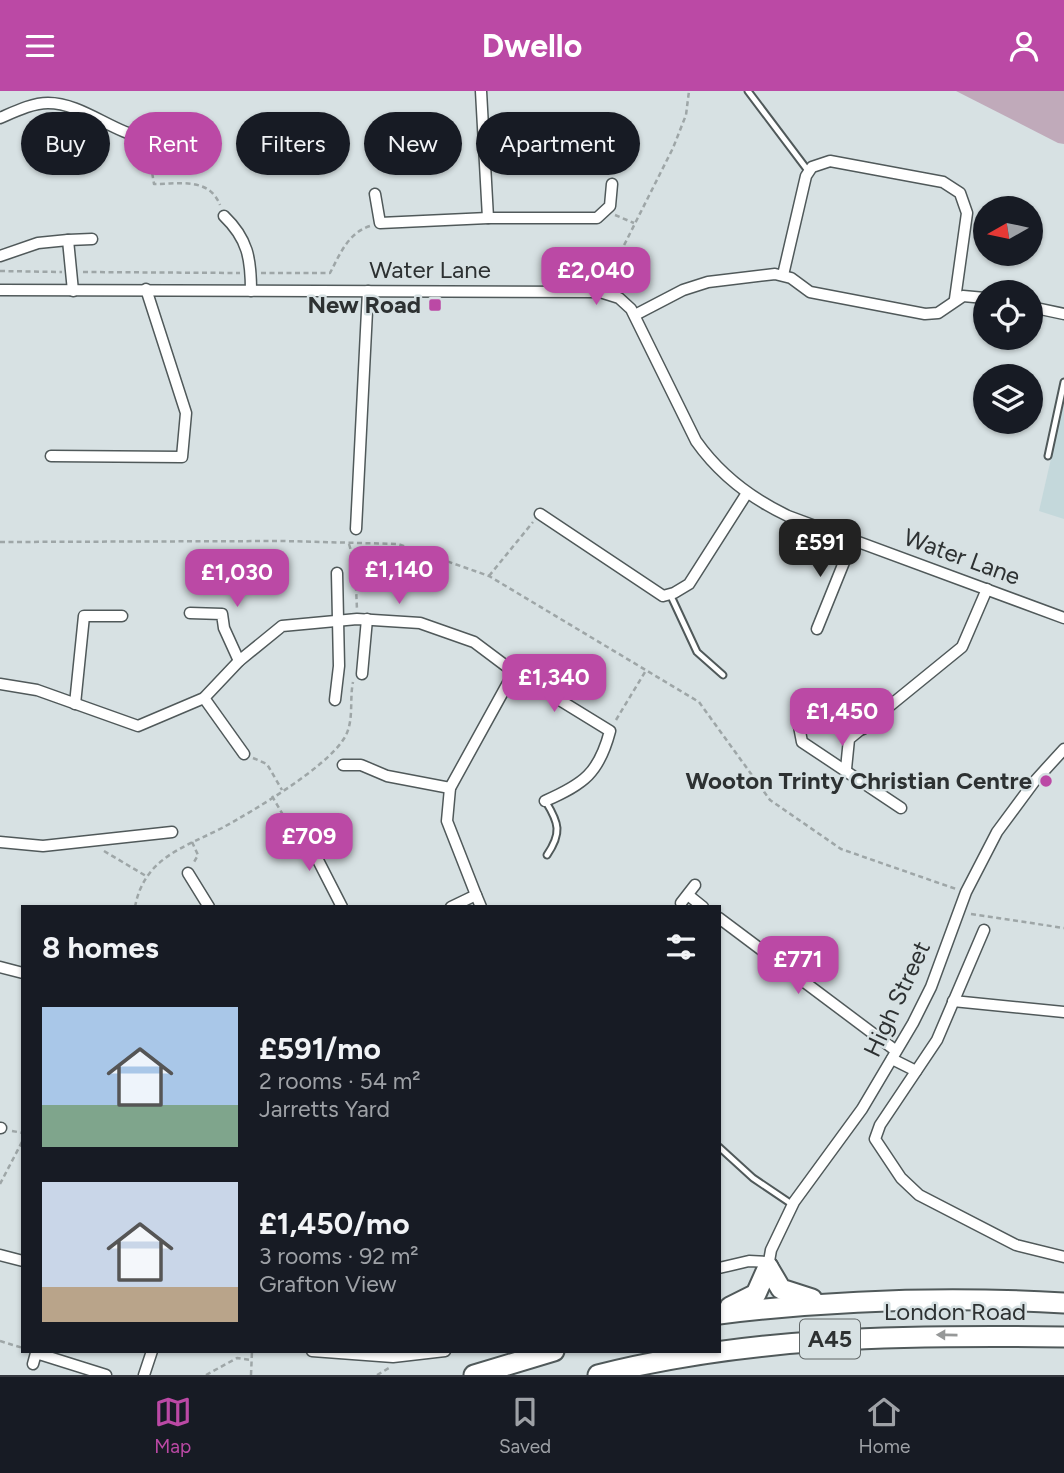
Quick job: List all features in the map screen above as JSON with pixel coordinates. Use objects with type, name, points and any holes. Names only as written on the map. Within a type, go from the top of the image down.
[{"type":"highway","points":[[768,1264],[781,1289],[794,1295],[828,1302]]},
{"type":"highway","points":[[721,1312],[756,1294],[768,1264]]},
{"type":"highway","name":"London Road","points":[[721,1313],[828,1302],[976,1297],[1064,1303]]},
{"type":"highway","points":[[990,1336],[1064,1347]]},
{"type":"highway","name":"London Road","points":[[721,1352],[779,1344],[869,1337],[1064,1336]]},
{"type":"highway","points":[[474,1375],[547,1353]]},
{"type":"highway","name":"London Road","points":[[598,1375],[717,1353]]},
{"type":"street","points":[[36,91],[39,103]]},
{"type":"street","points":[[481,91],[488,218]]},
{"type":"street","points":[[0,118],[39,103],[63,105],[124,133]]},
{"type":"street","points":[[783,275],[809,172],[820,163],[830,162],[943,182],[960,193],[967,213],[955,299]]},
{"type":"street","points":[[375,194],[380,223],[488,218],[597,218],[610,206],[612,184]]},
{"type":"street","points":[[224,216],[243,239],[249,252],[251,291]]},
{"type":"street","points":[[0,256],[38,243],[92,239]]},
{"type":"street","points":[[68,240],[73,291]]},
{"type":"street","points":[[635,315],[683,290],[708,282],[783,275],[810,292],[925,314],[938,313],[962,296],[973,297]]},
{"type":"street","points":[[51,456],[182,457],[186,413],[146,289]]},
{"type":"street","name":"Water Lane","points":[[0,290],[600,292],[619,298],[635,315],[696,441],[710,461],[747,493],[788,516],[1064,618]]},
{"type":"street","points":[[356,529],[368,291]]},
{"type":"street","points":[[1043,310],[1064,314]]},
{"type":"street","points":[[540,514],[663,596],[689,584],[747,493]]},
{"type":"street","points":[[817,629],[853,540]]},
{"type":"street","points":[[335,700],[339,666],[337,573]]},
{"type":"street","points":[[846,769],[849,739],[962,647],[987,589]]},
{"type":"street","points":[[190,613],[222,614],[224,628],[239,661]]},
{"type":"street","points":[[75,703],[84,616],[122,616]]},
{"type":"street","points":[[359,674],[362,619]]},
{"type":"street","points":[[0,684],[37,690],[138,726],[204,698],[239,661],[282,626],[362,619],[419,623],[474,642],[514,672],[610,731],[605,751],[590,774],[570,790],[545,801]]},
{"type":"street","points":[[480,905],[447,821],[450,788],[514,672]]},
{"type":"street","points":[[204,698],[244,754]]},
{"type":"street","points":[[863,729],[841,713],[821,706],[809,709],[798,720],[802,742],[901,808]]},
{"type":"street","name":"High Street","points":[[768,1264],[793,1205],[862,1109],[931,987],[957,912],[998,832],[1034,782],[1064,749]]},
{"type":"street","points":[[343,765],[361,765],[387,776],[450,788]]},
{"type":"street","points":[[300,825],[341,905]]},
{"type":"street","points":[[0,842],[43,846],[172,832]]},
{"type":"street","points":[[188,873],[208,905]]},
{"type":"street","points":[[695,885],[685,899],[698,905]]},
{"type":"street","points":[[455,905],[475,895]]},
{"type":"street","points":[[721,920],[916,1071]]},
{"type":"street","points":[[984,930],[937,1040],[875,1136],[901,1178],[919,1195],[1016,1245],[1064,1257]]},
{"type":"street","points":[[0,967],[21,972]]},
{"type":"street","points":[[953,1001],[1064,1012]]},
{"type":"street","points":[[0,1255],[21,1260]]},
{"type":"street","points":[[721,1268],[749,1261],[768,1264]]},
{"type":"street","points":[[33,1353],[33,1364]]},
{"type":"street","points":[[36,1353],[106,1375]]},
{"type":"street","points":[[144,1375],[151,1353]]},
{"type":"street","points":[[339,1353],[393,1357],[428,1353]]},
{"type":"lane","points":[[748,91],[809,172]]},
{"type":"lane","points":[[1048,456],[1064,382]]},
{"type":"lane","points":[[670,594],[697,652],[723,675]]},
{"type":"lane","points":[[545,801],[559,827],[557,840],[547,855]]},
{"type":"lane","points":[[721,1149],[753,1178],[793,1205]]},
{"type":"path","points":[[600,292],[673,148],[686,115],[689,91]]},
{"type":"path","points":[[152,175],[154,184],[198,183],[216,196],[224,216]]},
{"type":"path","points":[[612,213],[634,223]]},
{"type":"path","points":[[0,271],[330,273],[345,245],[359,230],[380,223]]},
{"type":"path","points":[[489,576],[540,514]]},
{"type":"path","points":[[349,542],[355,564],[362,619]]},
{"type":"path","points":[[610,731],[645,672]]},
{"type":"path","points":[[136,905],[146,876],[164,856],[223,827],[282,790],[343,741],[359,674]]},
{"type":"path","points":[[244,754],[267,764],[282,790]]},
{"type":"path","points":[[272,796],[283,815],[300,825]]},
{"type":"path","points":[[89,841],[146,876]]},
{"type":"path","points":[[188,873],[198,855],[192,842]]},
{"type":"path","points":[[957,912],[1064,928]]},
{"type":"path","points":[[0,1184],[21,1144]]},
{"type":"path","points":[[0,1341],[21,1347]]},
{"type":"path","points":[[251,1375],[252,1353]]},
{"type":"path","points":[[206,1375],[236,1358],[250,1360]]},
{"type":"shaded area","points":[[956,91],[1064,91],[1064,144],[1058,143]]},
{"type":"shaded area","points":[[1064,402],[1064,519],[1039,511]]},
{"type":"place","name":"New Road","points":[[435,305]]},
{"type":"place","name":"Wooton Trinty Christian Centre","points":[[1046,781]]}]
